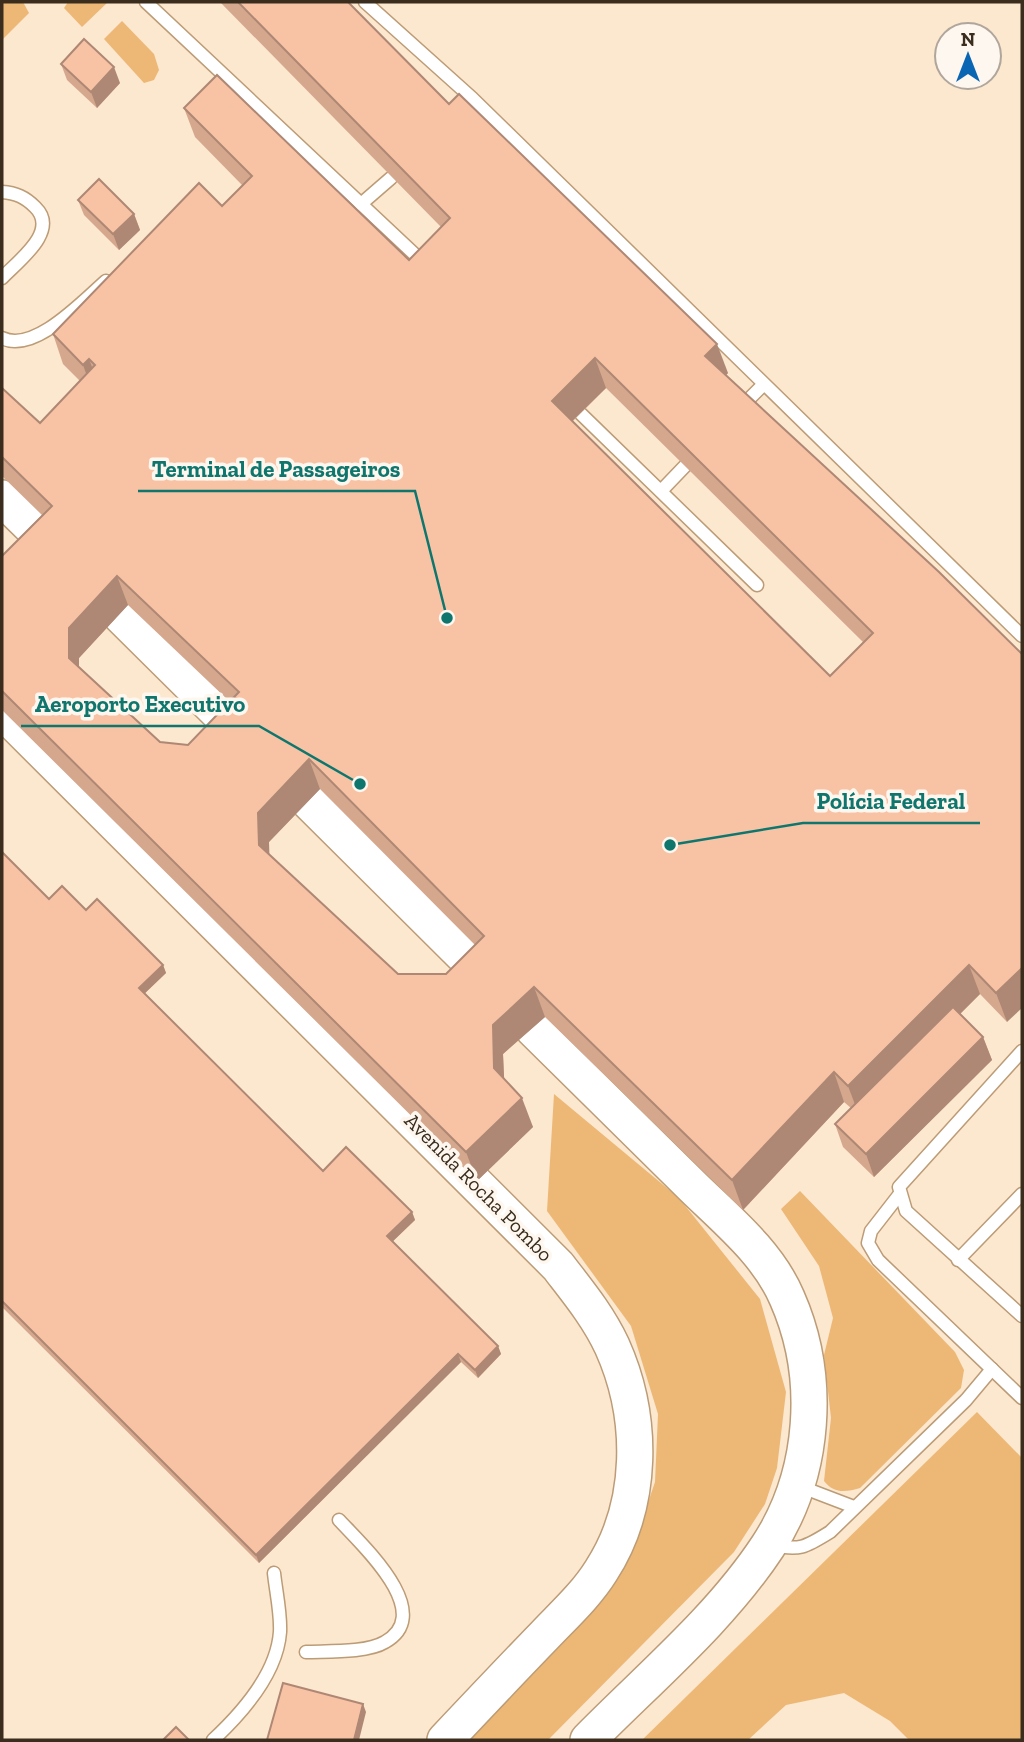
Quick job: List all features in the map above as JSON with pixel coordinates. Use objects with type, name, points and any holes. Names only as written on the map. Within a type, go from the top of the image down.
[{"type":"main road","points":[[2,498],[51,546]]},
{"type":"main road","points":[[121,616],[239,733]]},
{"type":"main road","name":"Avenida Rocha Pombo","points":[[2,711],[558,1266],[590,1307],[611,1346],[627,1388],[635,1430],[630,1499],[619,1539],[600,1572],[573,1605],[445,1740]]},
{"type":"main road","points":[[309,802],[484,976]]},
{"type":"main road","points":[[533,1029],[753,1245],[787,1296],[804,1348],[809,1401],[807,1444],[798,1485],[769,1545],[718,1610],[588,1740]]},
{"type":"lane","points":[[146,2],[435,274]]},
{"type":"lane","points":[[365,2],[1022,636]]},
{"type":"lane","points":[[361,204],[391,178]]},
{"type":"lane","points":[[2,192],[20,194],[30,202],[41,213],[43,228],[40,237],[2,278]]},
{"type":"lane","points":[[2,338],[9,342],[27,340],[47,331],[112,276]]},
{"type":"lane","points":[[740,408],[763,385]]},
{"type":"lane","points":[[580,413],[757,585]]},
{"type":"lane","points":[[661,491],[685,466]]},
{"type":"lane","points":[[1022,1051],[899,1187],[905,1211],[1022,1316]]},
{"type":"lane","points":[[958,1259],[1022,1194]]},
{"type":"lane","points":[[899,1195],[871,1231],[868,1243],[878,1260],[1022,1398]]},
{"type":"lane","points":[[769,1545],[794,1550],[808,1546],[830,1532],[966,1400],[992,1369]]},
{"type":"lane","points":[[798,1485],[854,1507]]},
{"type":"lane","points":[[306,1651],[350,1650],[385,1643],[400,1629],[402,1608],[398,1590],[375,1559],[339,1520]]},
{"type":"lane","points":[[213,1740],[232,1723],[270,1670],[280,1632],[274,1573]]},
{"type":"shaded area","points":[[2,2],[23,2],[29,13],[2,40]]},
{"type":"shaded area","points":[[68,2],[108,2],[82,27],[64,8]]},
{"type":"shaded area","points":[[122,21],[154,54],[159,70],[154,80],[144,83],[104,39]]},
{"type":"shaded area","points":[[554,1094],[679,1198],[760,1299],[786,1392],[777,1468],[765,1504],[734,1552],[548,1740],[459,1740],[635,1541],[655,1482],[658,1414],[631,1326],[547,1211]]},
{"type":"shaded area","points":[[800,1191],[955,1352],[964,1370],[961,1388],[860,1488],[850,1490],[836,1490],[824,1481],[831,1418],[824,1355],[833,1318],[819,1266],[781,1209]]},
{"type":"shaded area","points":[[977,1412],[1022,1458],[1022,1740],[909,1740],[890,1721],[844,1693],[786,1705],[748,1740],[642,1740]]},
{"type":"building","points":[[238,2],[348,2],[449,104],[459,94],[717,344],[705,356],[939,572],[1022,654],[1022,968],[996,993],[969,965],[848,1086],[834,1072],[732,1180],[534,987],[493,1025],[494,1068],[522,1098],[466,1152],[2,691],[2,556],[52,506],[2,457],[2,388],[40,423],[95,365],[89,359],[83,365],[53,334],[199,183],[222,206],[252,176],[184,108],[217,75],[409,260],[450,218]],"holes":[[[595,358],[873,633],[830,676],[552,401]],[[117,576],[239,692],[188,745],[160,742],[69,658],[69,628]],[[309,759],[484,936],[446,974],[398,974],[259,845],[258,813]]]},
{"type":"building","points":[[84,39],[114,67],[91,92],[61,64]]},
{"type":"building","points":[[99,179],[134,214],[113,234],[78,200]]},
{"type":"building","points":[[2,852],[49,899],[62,886],[86,910],[97,899],[163,965],[139,988],[323,1171],[346,1147],[412,1212],[387,1236],[498,1346],[475,1370],[458,1354],[256,1555],[2,1301]]},
{"type":"building","points":[[953,1007],[983,1037],[866,1154],[835,1124]]},
{"type":"building","points":[[283,1683],[363,1704],[354,1740],[267,1740]]},
{"type":"building","points":[[176,1727],[189,1740],[163,1740]]},
{"type":"place","name":"Terminal de Passageiros","points":[[447,618]]},
{"type":"place","name":"Aeroporto Executivo","points":[[360,784]]},
{"type":"place","name":"Polícia Federal","points":[[670,845]]}]
